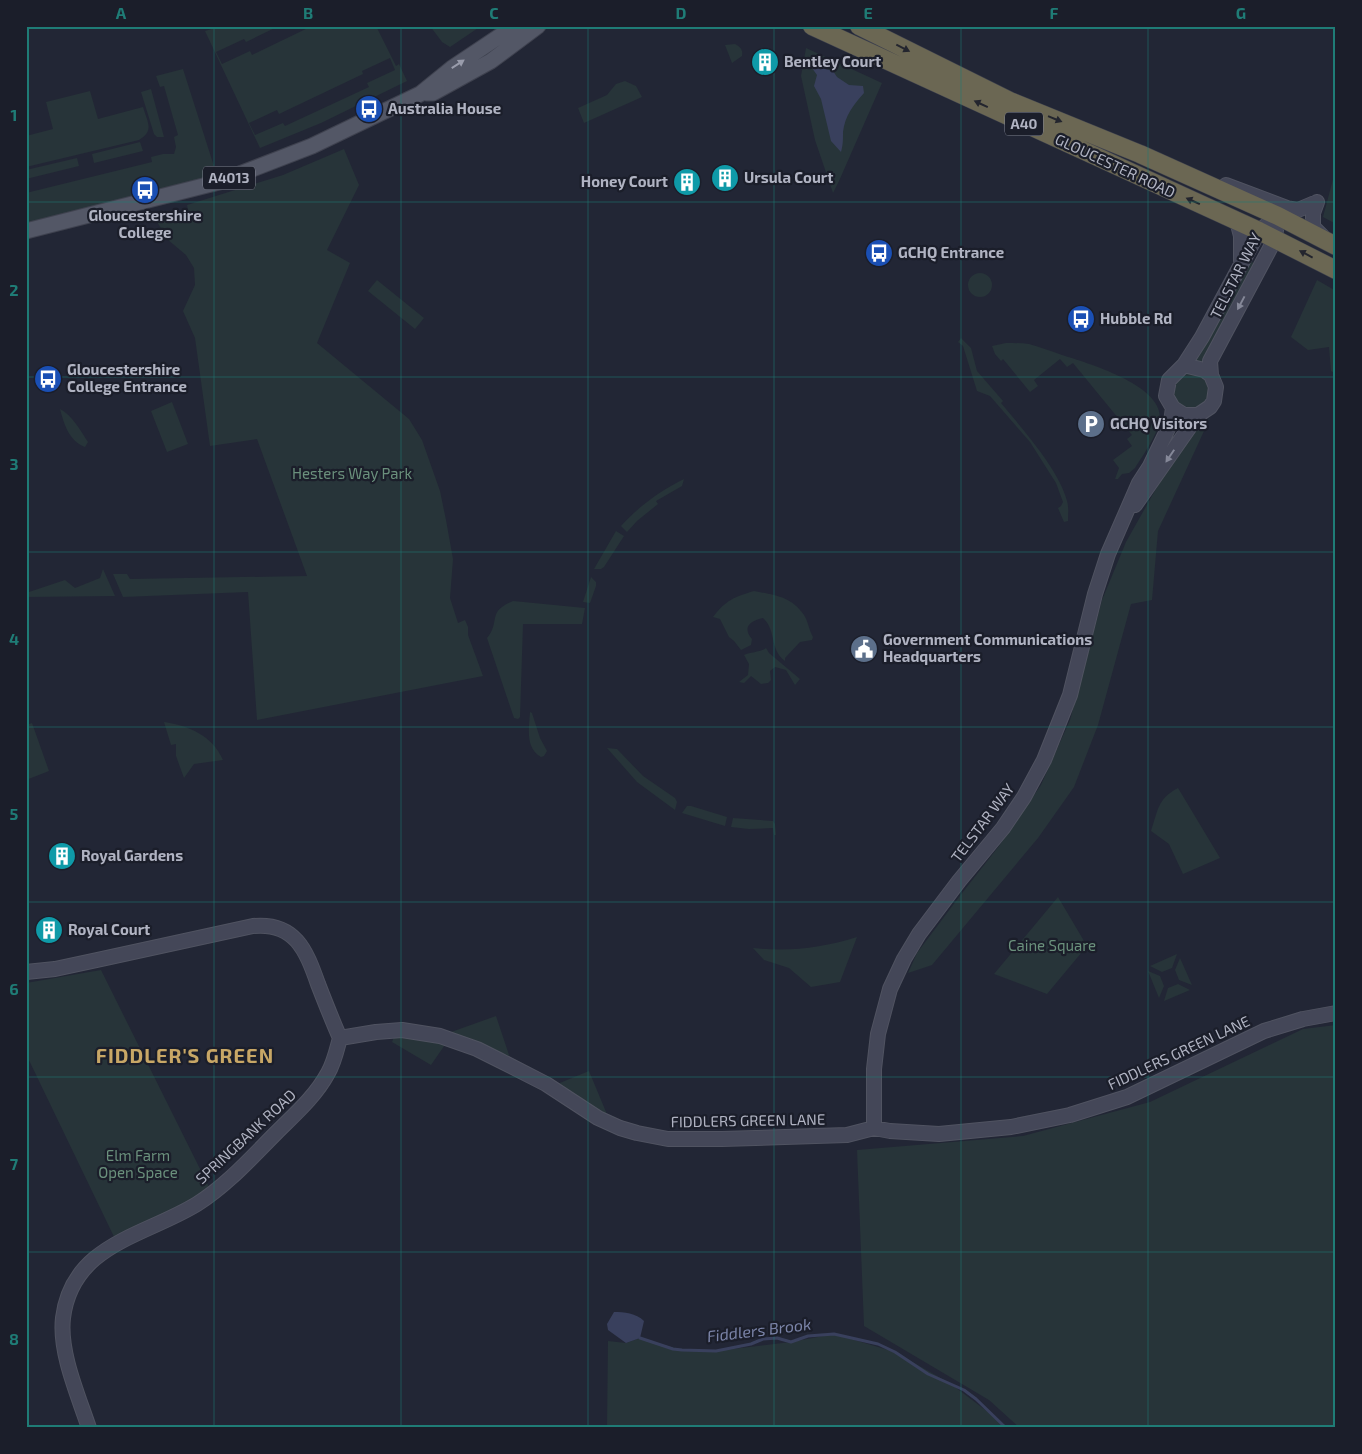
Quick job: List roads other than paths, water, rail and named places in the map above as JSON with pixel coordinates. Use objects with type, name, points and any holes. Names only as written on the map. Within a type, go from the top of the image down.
[{"type":"highway","name":"GLOUCESTER ROAD","points":[[812,26],[1259,231],[1336,270]]},
{"type":"highway","name":"GLOUCESTER ROAD","points":[[859,26],[1010,101],[1282,212],[1325,238]]},
{"type":"main road","name":"A4013","points":[[26,231],[219,182],[319,143],[420,94],[452,68],[515,26]]},
{"type":"main road","name":"A4013","points":[[420,94],[433,92],[460,79],[491,61],[538,26]]},
{"type":"street","points":[[1282,212],[1298,210],[1317,202],[1313,213],[1325,238]]},
{"type":"street","name":"TELSTAR WAY","points":[[1184,365],[1202,337],[1259,231],[1282,212]]},
{"type":"street","name":"TELSTAR WAY","points":[[1210,375],[1210,361],[1275,239],[1282,212]]},
{"type":"street","points":[[1237,221],[1241,236],[1241,264]]},
{"type":"street","points":[[1184,365],[1204,370],[1210,375],[1216,387],[1214,401],[1210,407],[1198,415],[1184,415],[1173,408],[1166,396],[1167,387],[1174,373],[1184,365]]},
{"type":"street","name":"TELSTAR WAY","points":[[874,1128],[874,1069],[878,1034],[890,989],[915,940],[959,881],[1003,828],[1029,789],[1044,760],[1070,695],[1097,586],[1138,483],[1150,466],[1171,422],[1173,408]]},
{"type":"street","name":"TELSTAR WAY","points":[[1118,531],[1198,415]]},
{"type":"street","points":[[26,972],[55,969],[253,926],[270,926],[290,934],[301,945],[312,966],[340,1038]]},
{"type":"street","name":"FIDDLERS GREEN LANE","points":[[340,1038],[402,1030],[440,1036],[477,1049],[546,1084],[605,1121],[654,1137],[695,1140],[837,1136],[858,1133],[874,1128],[890,1131],[939,1134],[1011,1127],[1070,1115],[1127,1097],[1264,1031],[1302,1019],[1336,1013]]},
{"type":"street","name":"SPRINGBANK ROAD","points":[[89,1428],[71,1373],[62,1335],[65,1306],[79,1276],[90,1262],[107,1249],[198,1203],[235,1173],[313,1096],[328,1073],[340,1038]]},
{"type":"water","points":[[819,67],[833,71],[837,77],[849,85],[863,86],[864,93],[853,106],[846,121],[841,152],[831,141],[821,99],[814,86],[817,75],[812,68]]},
{"type":"water","points":[[614,1312],[634,1315],[644,1321],[640,1338],[626,1343],[608,1330],[607,1324]]},
{"type":"waterway","name":"Fiddlers Brook","points":[[640,1338],[673,1349],[716,1351],[751,1344],[763,1339],[777,1338],[791,1342],[808,1336],[834,1334],[878,1344],[895,1352],[928,1374],[964,1390],[1006,1428]]},
{"type":"place","name":"Bentley Court","points":[[765,62]]},
{"type":"place","name":"Australia House","points":[[369,109]]},
{"type":"place","name":"Ursula Court","points":[[725,178]]},
{"type":"place","name":"Honey Court","points":[[687,182]]},
{"type":"place","name":"Gloucestershire College","points":[[145,190]]},
{"type":"place","name":"GCHQ Entrance","points":[[879,253]]},
{"type":"place","name":"Hubble Rd","points":[[1081,319]]},
{"type":"place","name":"Gloucestershire College Entrance","points":[[48,379]]},
{"type":"place","name":"GCHQ Visitors","points":[[1091,424]]},
{"type":"place","name":"Government Communications Headquarters","points":[[864,649]]},
{"type":"place","name":"Royal Gardens","points":[[62,856]]},
{"type":"place","name":"Royal Court","points":[[49,930]]},
{"type":"district","name":"FIDDLER'S GREEN","points":[[185,1056]]},
{"type":"park label","name":"Hesters Way Park","points":[[352,474]]},
{"type":"park label","name":"Caine Square","points":[[1052,946]]},
{"type":"park label","name":"Elm Farm Open Space","points":[[138,1164]]}]
